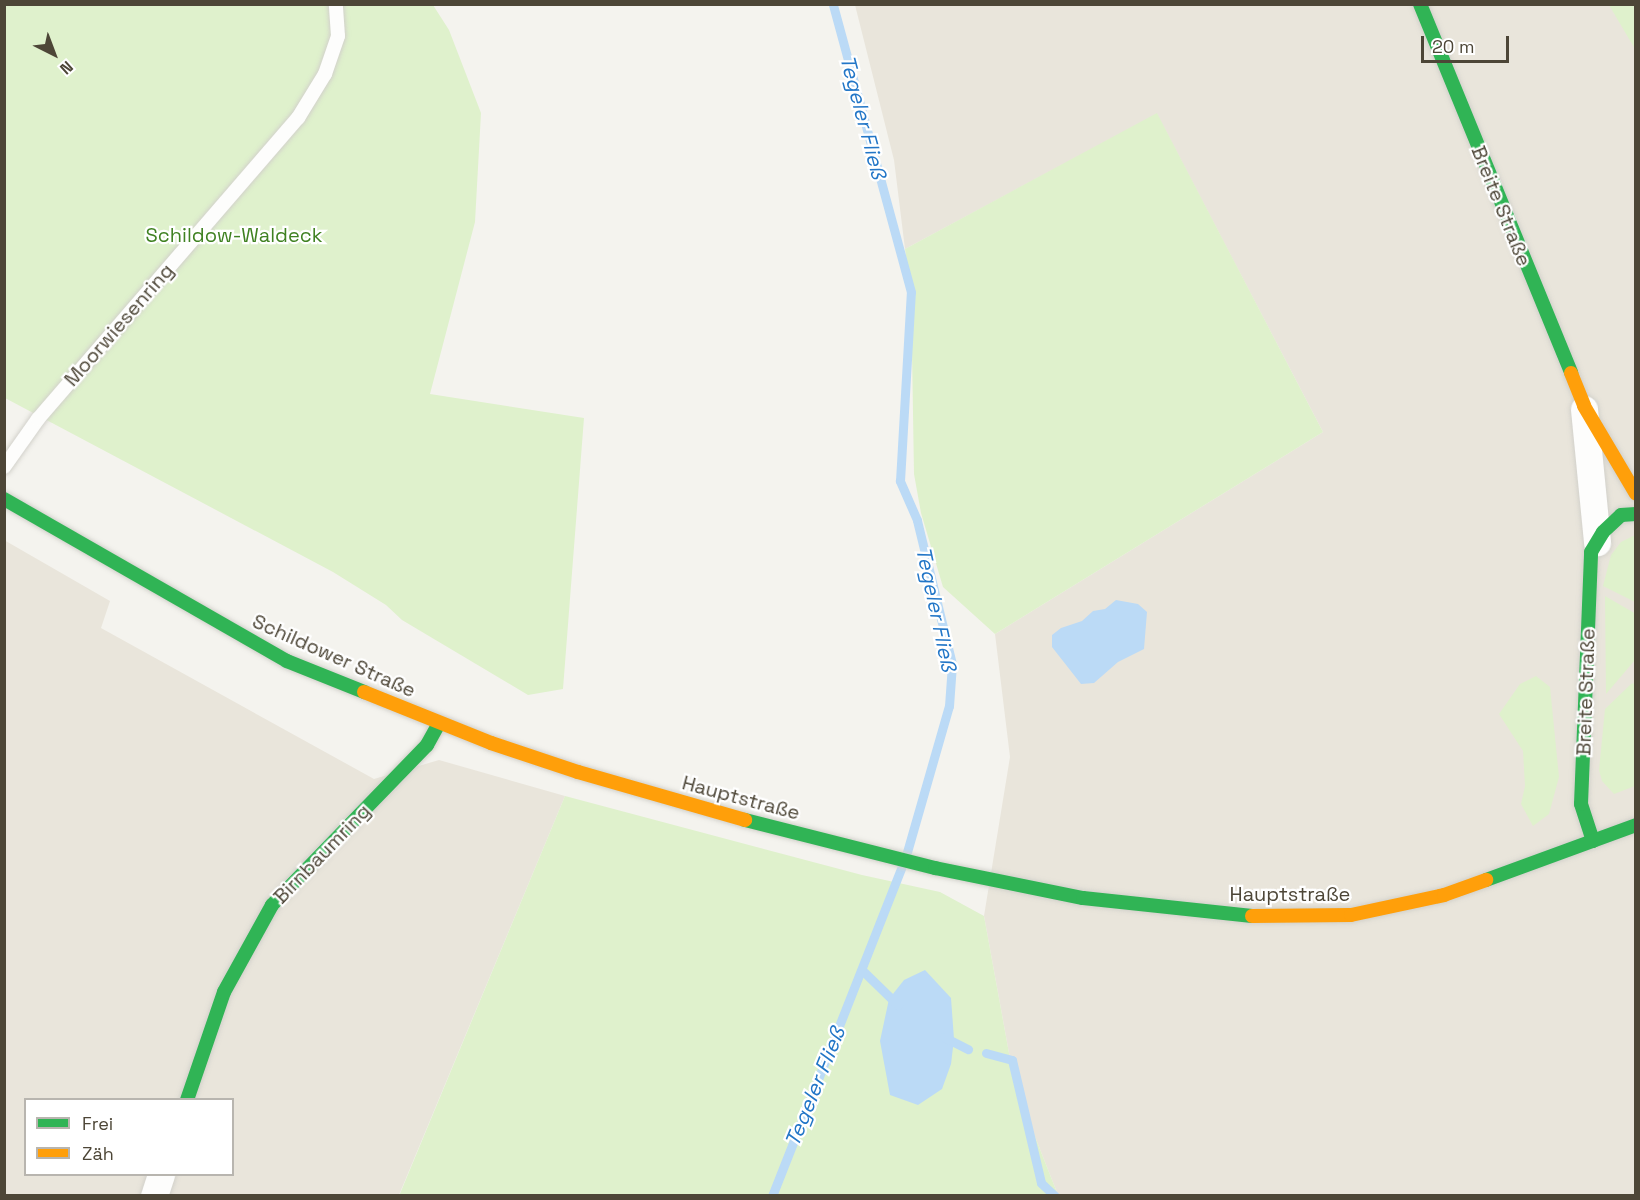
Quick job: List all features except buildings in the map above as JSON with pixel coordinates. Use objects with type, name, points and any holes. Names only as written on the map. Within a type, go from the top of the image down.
[{"type":"main road","name":"Breite Straße","points":[[1420,4],[1584,406],[1635,494]]},
{"type":"main road","name":"Schildower Straße","points":[[4,499],[253,644],[287,661],[439,723],[600,778]]},
{"type":"main road","name":"Breite Straße","points":[[1593,841],[1581,804],[1591,552],[1603,532],[1621,515],[1635,514]]},
{"type":"main road","name":"Birnbaumring","points":[[188,1098],[224,992],[272,905],[427,745],[439,723]]},
{"type":"main road","name":"Hauptstraße","points":[[600,778],[872,853],[935,868],[1083,898],[1260,917],[1351,915],[1398,907],[1443,895],[1635,825]]},
{"type":"street","name":"Breite Straße","points":[[1584,406],[1597,542]]},
{"type":"street","points":[[154,1196],[160,1176]]},
{"type":"lane","name":"Moorwiesenring","points":[[4,467],[38,418],[298,118],[326,74],[338,36],[336,4]]},
{"type":"shaded area","points":[[855,5],[1635,5],[1635,1195],[1058,1195],[1015,1086],[984,916],[1010,757],[995,634],[1323,432],[1157,114],[905,249],[894,160]]},
{"type":"shaded area","points":[[4,540],[110,601],[101,628],[374,779],[439,760],[565,796],[399,1195],[5,1195]]},
{"type":"green space","name":"Schildow-Waldeck","points":[[4,5],[433,5],[449,30],[481,113],[475,222],[430,394],[584,418],[563,689],[528,695],[402,620],[386,605],[333,572],[5,398]]},
{"type":"green space","points":[[1609,5],[1635,5],[1635,49]]},
{"type":"green space","points":[[1157,113],[1323,432],[995,634],[943,587],[921,513],[914,474],[911,292],[905,249]]},
{"type":"green space","points":[[1635,536],[1635,602],[1603,586],[1611,555],[1621,542]]},
{"type":"green space","points":[[1605,596],[1636,614],[1635,660],[1606,694]]},
{"type":"green space","points":[[1536,676],[1550,687],[1559,777],[1549,814],[1533,826],[1521,804],[1525,786],[1523,751],[1499,714],[1520,684]]},
{"type":"green space","points":[[1635,683],[1635,786],[1614,794],[1602,781],[1599,770],[1605,709],[1631,684]]},
{"type":"green space","points":[[565,796],[862,875],[940,892],[984,916],[1015,1086],[1058,1195],[399,1196]]},
{"type":"water","points":[[1116,600],[1138,604],[1147,612],[1144,649],[1118,662],[1094,683],[1081,684],[1052,647],[1052,635],[1061,628],[1082,621],[1093,611],[1105,609]]},
{"type":"water","points":[[925,970],[951,998],[954,1039],[951,1064],[942,1089],[918,1105],[890,1095],[880,1041],[889,999],[904,980]]},
{"type":"waterway","name":"Tegeler Fließ","points":[[772,1196],[905,859],[949,706],[952,664],[917,520],[900,481],[911,292],[833,4]]},
{"type":"waterway","points":[[863,971],[898,1005]]},
{"type":"waterway","points":[[944,1037],[968,1049]]},
{"type":"waterway","points":[[986,1053],[1012,1060],[1041,1183],[1055,1196]]},
{"type":"traffic: fast","points":[[1420,4],[1571,373]]},
{"type":"traffic: fast","points":[[4,499],[287,661],[364,692]]},
{"type":"traffic: fast","points":[[1593,841],[1581,804],[1591,552],[1603,532],[1621,515],[1636,514]]},
{"type":"traffic: fast","points":[[188,1098],[224,992],[272,905],[427,745],[439,723]]},
{"type":"traffic: fast","points":[[745,820],[935,868],[1083,898],[1252,916]]},
{"type":"traffic: fast","points":[[1486,880],[1636,825]]},
{"type":"traffic: slow","points":[[1571,373],[1584,406],[1636,494]]},
{"type":"traffic: slow","points":[[364,692],[491,743],[578,772],[745,820]]},
{"type":"traffic: slow","points":[[1252,916],[1351,915],[1444,895],[1486,880]]}]
